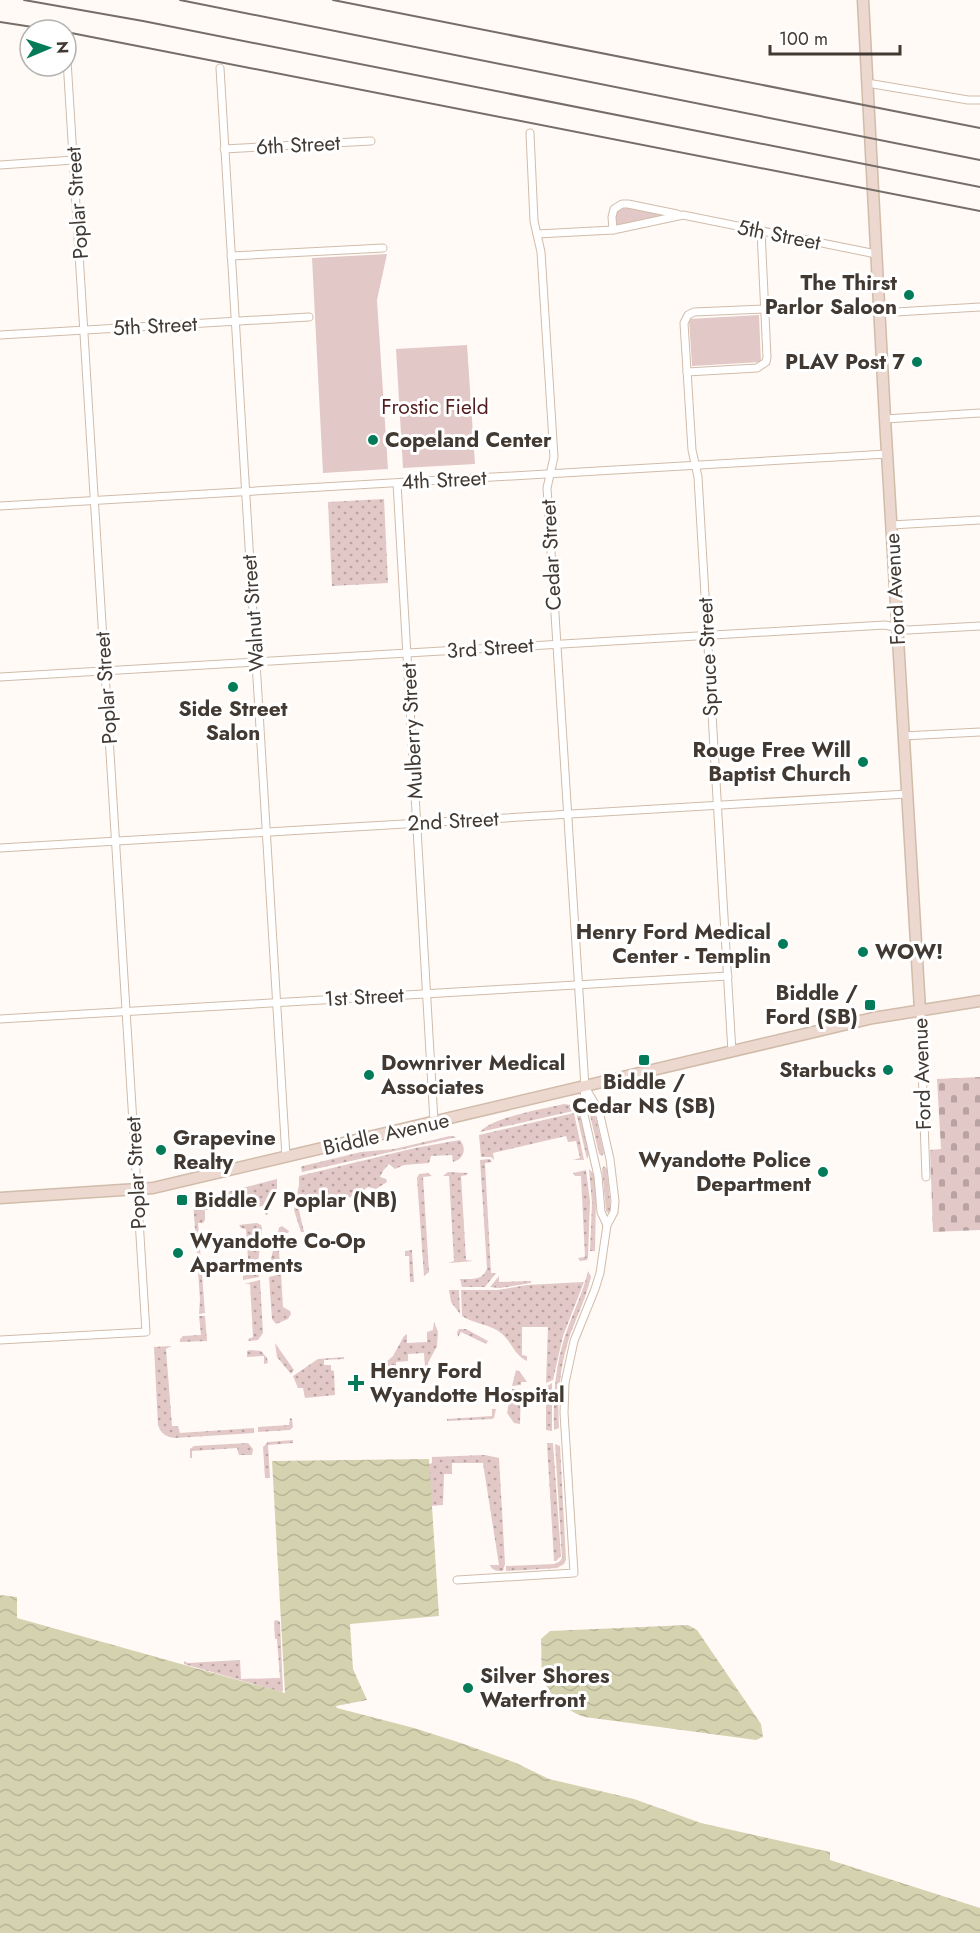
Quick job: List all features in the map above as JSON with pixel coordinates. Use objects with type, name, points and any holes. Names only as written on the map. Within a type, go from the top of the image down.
[{"type":"main road","name":"Ford Avenue","points":[[863,0],[920,1010]]},
{"type":"main road","name":"Biddle Avenue","points":[[0,1198],[153,1188],[873,1018],[980,1001]]},
{"type":"street","name":"Walnut Street","points":[[220,68],[286,1157]]},
{"type":"street","name":"Poplar Street","points":[[0,1340],[146,1332],[68,78]]},
{"type":"street","points":[[867,83],[980,100]]},
{"type":"street","name":"Cedar Street","points":[[530,133],[534,221],[541,252],[554,457],[547,488],[585,1087],[583,1110],[598,1176],[601,1212],[607,1225]]},
{"type":"street","name":"6th Street","points":[[224,149],[371,141]]},
{"type":"street","points":[[0,165],[74,160]]},
{"type":"street","name":"5th Street","points":[[613,230],[614,209],[622,204],[628,204],[876,254]]},
{"type":"street","name":"5th Street","points":[[537,234],[613,230],[683,215]]},
{"type":"street","points":[[687,372],[757,368],[763,365],[767,357],[761,231]]},
{"type":"street","points":[[231,256],[383,248]]},
{"type":"street","points":[[879,313],[980,307]]},
{"type":"street","name":"Spruce Street","points":[[732,1052],[698,477],[692,450],[684,323],[688,315],[694,312],[765,309]]},
{"type":"street","name":"5th Street","points":[[0,335],[309,317]]},
{"type":"street","points":[[885,419],[980,413]]},
{"type":"street","name":"4th Street","points":[[0,506],[887,454]]},
{"type":"street","name":"Mulberry Street","points":[[397,483],[435,1122]]},
{"type":"street","points":[[891,525],[980,520]]},
{"type":"street","name":"3rd Street","points":[[0,677],[885,625],[908,630],[980,626]]},
{"type":"street","points":[[903,736],[980,732]]},
{"type":"street","name":"2nd Street","points":[[0,848],[907,794]]},
{"type":"street","name":"1st Street","points":[[0,1019],[728,976]]},
{"type":"street","name":"Ford Avenue","points":[[920,1010],[926,1177]]},
{"type":"street","points":[[457,1580],[574,1573],[564,1413],[565,1383],[574,1341],[596,1289],[607,1225],[614,1212],[614,1181],[599,1111],[585,1087]]},
{"type":"green space","points":[[622,204],[683,215],[613,230],[614,209]]},
{"type":"green space","points":[[387,254],[377,300],[388,469],[323,473],[312,258]]},
{"type":"green space","points":[[759,315],[761,362],[692,366],[689,319]]},
{"type":"green space","name":"Frostic Field","points":[[467,345],[475,464],[403,468],[396,349]]},
{"type":"green space","points":[[384,499],[388,583],[332,586],[328,502]]},
{"type":"green space","points":[[980,1077],[980,1230],[933,1232],[930,1150],[941,1149],[937,1079]]},
{"type":"green space","points":[[564,1104],[571,1105],[573,1111],[480,1132],[507,1118]]},
{"type":"green space","points":[[576,1112],[587,1134],[589,1155],[587,1159]]},
{"type":"green space","points":[[574,1113],[584,1160],[573,1160],[580,1158],[576,1141],[568,1142],[566,1136],[493,1153],[494,1160],[491,1157],[481,1157],[479,1135]]},
{"type":"green space","points":[[595,1114],[604,1153],[602,1156],[599,1154],[590,1115]]},
{"type":"green space","points":[[450,1136],[457,1137],[302,1172],[301,1167],[303,1166],[361,1152],[394,1149]]},
{"type":"green space","points":[[460,1140],[464,1150],[457,1161],[453,1162],[452,1155],[431,1156],[429,1163],[404,1165],[395,1169],[389,1164],[380,1177],[386,1179],[387,1182],[376,1189],[368,1187],[363,1194],[299,1210],[304,1232],[301,1232],[294,1210],[299,1176],[415,1148]]},
{"type":"green space","points":[[490,1159],[492,1162],[485,1163],[491,1273],[496,1273],[485,1287],[462,1287],[460,1279],[480,1277],[487,1268],[480,1160]]},
{"type":"green space","points":[[604,1166],[607,1169],[611,1211],[608,1213],[602,1169]]},
{"type":"green space","points":[[589,1169],[594,1174],[596,1194],[595,1251],[590,1251],[592,1203]]},
{"type":"green space","points":[[586,1170],[590,1201],[588,1258],[580,1261],[578,1258],[585,1257],[581,1176],[575,1176],[573,1173]]},
{"type":"green space","points":[[448,1172],[468,1173],[461,1176],[466,1260],[473,1261],[448,1263],[454,1261],[449,1176],[443,1176]]},
{"type":"green space","points":[[428,1173],[432,1176],[423,1177],[429,1272],[424,1276],[417,1178],[419,1174]]},
{"type":"green space","points":[[277,1179],[277,1190],[267,1215],[264,1206],[205,1210],[205,1220],[203,1223],[198,1223],[205,1313],[199,1314],[193,1201]]},
{"type":"green space","points":[[257,1223],[262,1228],[258,1263],[259,1277],[243,1280],[243,1276],[249,1274],[246,1229],[239,1225]]},
{"type":"green space","points":[[282,1226],[289,1231],[288,1233],[280,1232],[278,1238],[280,1265],[287,1269],[269,1275],[279,1228]]},
{"type":"green space","points":[[412,1250],[414,1282],[410,1282],[409,1256],[405,1256],[405,1251]]},
{"type":"green space","points":[[588,1271],[591,1277],[589,1285],[564,1358],[558,1404],[559,1428],[554,1430],[554,1393],[559,1357]]},
{"type":"green space","points":[[281,1274],[283,1307],[291,1314],[288,1319],[276,1324],[272,1319],[269,1277]]},
{"type":"green space","points":[[499,1276],[499,1282],[531,1281],[531,1283],[500,1288],[490,1287]]},
{"type":"green space","points":[[260,1280],[263,1333],[258,1340],[249,1341],[248,1339],[253,1337],[250,1284],[244,1284]]},
{"type":"green space","points":[[584,1282],[563,1336],[553,1380],[546,1383],[548,1327],[522,1327],[522,1355],[527,1356],[527,1361],[501,1333],[462,1316],[461,1290],[498,1290],[527,1285]]},
{"type":"green space","points":[[449,1290],[459,1290],[460,1314],[451,1302]]},
{"type":"green space","points":[[199,1316],[205,1316],[207,1341],[180,1342],[183,1336],[201,1335]]},
{"type":"green space","points":[[434,1322],[438,1332],[437,1346],[428,1363],[426,1382],[424,1353],[408,1354],[408,1361],[396,1362],[396,1367],[384,1367],[407,1334],[407,1343],[427,1342],[427,1332],[433,1330]]},
{"type":"green space","points":[[459,1329],[466,1329],[488,1341],[486,1344],[461,1332],[458,1337]]},
{"type":"green space","points":[[275,1343],[294,1370],[291,1374],[277,1357]]},
{"type":"green space","points":[[171,1346],[166,1349],[172,1426],[178,1426],[180,1433],[254,1428],[254,1433],[175,1438],[162,1433],[158,1425],[154,1347]]},
{"type":"green space","points":[[247,1351],[261,1351],[267,1358],[268,1363],[264,1364],[264,1356],[247,1357]]},
{"type":"green space","points":[[344,1357],[344,1359],[324,1360],[324,1365],[331,1365],[331,1370],[334,1371],[335,1395],[305,1398],[303,1388],[298,1388],[293,1376],[318,1359]]},
{"type":"green space","points":[[516,1370],[527,1382],[512,1386]]},
{"type":"green space","points":[[552,1383],[552,1431],[546,1430],[546,1387]]},
{"type":"green space","points":[[512,1389],[521,1389],[520,1424],[514,1423],[507,1413]]},
{"type":"green space","points":[[492,1409],[496,1409],[492,1419],[447,1421],[447,1419],[492,1416]]},
{"type":"green space","points":[[290,1418],[293,1427],[290,1430],[258,1432],[258,1427],[289,1425]]},
{"type":"green space","points":[[293,1440],[293,1443],[268,1445],[270,1478],[265,1478],[263,1447],[268,1442]]},
{"type":"green space","points":[[248,1443],[253,1449],[252,1455],[239,1455],[237,1448],[192,1451],[192,1458],[190,1458],[190,1449],[194,1446]]},
{"type":"green space","points":[[547,1443],[553,1443],[561,1556],[556,1561],[554,1561]]},
{"type":"green space","points":[[555,1444],[560,1446],[566,1560],[557,1568],[506,1571],[506,1566],[555,1564],[562,1558]]},
{"type":"green space","points":[[485,1455],[499,1458],[505,1564],[503,1571],[494,1570],[490,1565],[499,1565],[483,1463],[452,1463],[452,1474],[444,1474],[443,1505],[430,1506],[428,1465],[432,1463],[432,1457]]},
{"type":"green space","points":[[274,1621],[280,1622],[283,1691],[281,1692],[184,1664],[184,1661],[188,1663],[240,1660],[241,1679],[280,1678]]},
{"type":"water","points":[[429,1459],[439,1616],[350,1624],[353,1669],[367,1700],[336,1706],[337,1708],[464,1744],[516,1763],[549,1779],[634,1799],[701,1823],[830,1852],[830,1860],[980,1908],[980,1933],[0,1933],[0,1595],[17,1597],[17,1618],[285,1693],[272,1461]]},
{"type":"water","points":[[688,1625],[697,1630],[761,1724],[763,1737],[756,1740],[585,1717],[562,1704],[552,1694],[543,1679],[541,1639],[550,1631]]},
{"type":"railway","points":[[24,0],[143,21],[980,187]]},
{"type":"railway","points":[[180,0],[980,160]]},
{"type":"railway","points":[[333,0],[980,128]]},
{"type":"railway","points":[[0,22],[18,25]]},
{"type":"railway","points":[[78,34],[980,211]]},
{"type":"place","name":"The Thirst Parlor Saloon","points":[[909,295]]},
{"type":"place","name":"PLAV Post 7","points":[[917,362]]},
{"type":"place","name":"Copeland Center","points":[[373,440]]},
{"type":"place","name":"Side Street Salon","points":[[233,687]]},
{"type":"place","name":"Rouge Free Will Baptist Church","points":[[863,762]]},
{"type":"place","name":"Henry Ford Medical Center - Templin","points":[[783,944]]},
{"type":"place","name":"WOW!","points":[[863,952]]},
{"type":"place","name":"Biddle / Ford (SB)","points":[[870,1005]]},
{"type":"place","name":"Biddle / Cedar NS (SB)","points":[[644,1060]]},
{"type":"place","name":"Starbucks","points":[[888,1070]]},
{"type":"place","name":"Downriver Medical Associates","points":[[369,1075]]},
{"type":"place","name":"Grapevine Realty","points":[[161,1150]]},
{"type":"place","name":"Wyandotte Police Department","points":[[823,1172]]},
{"type":"place","name":"Biddle / Poplar (NB)","points":[[182,1200]]},
{"type":"place","name":"Wyandotte Co-Op Apartments","points":[[178,1253]]},
{"type":"place","name":"Henry Ford Wyandotte Hospital","points":[[356,1383]]},
{"type":"place","name":"Silver Shores Waterfront","points":[[468,1688]]}]
